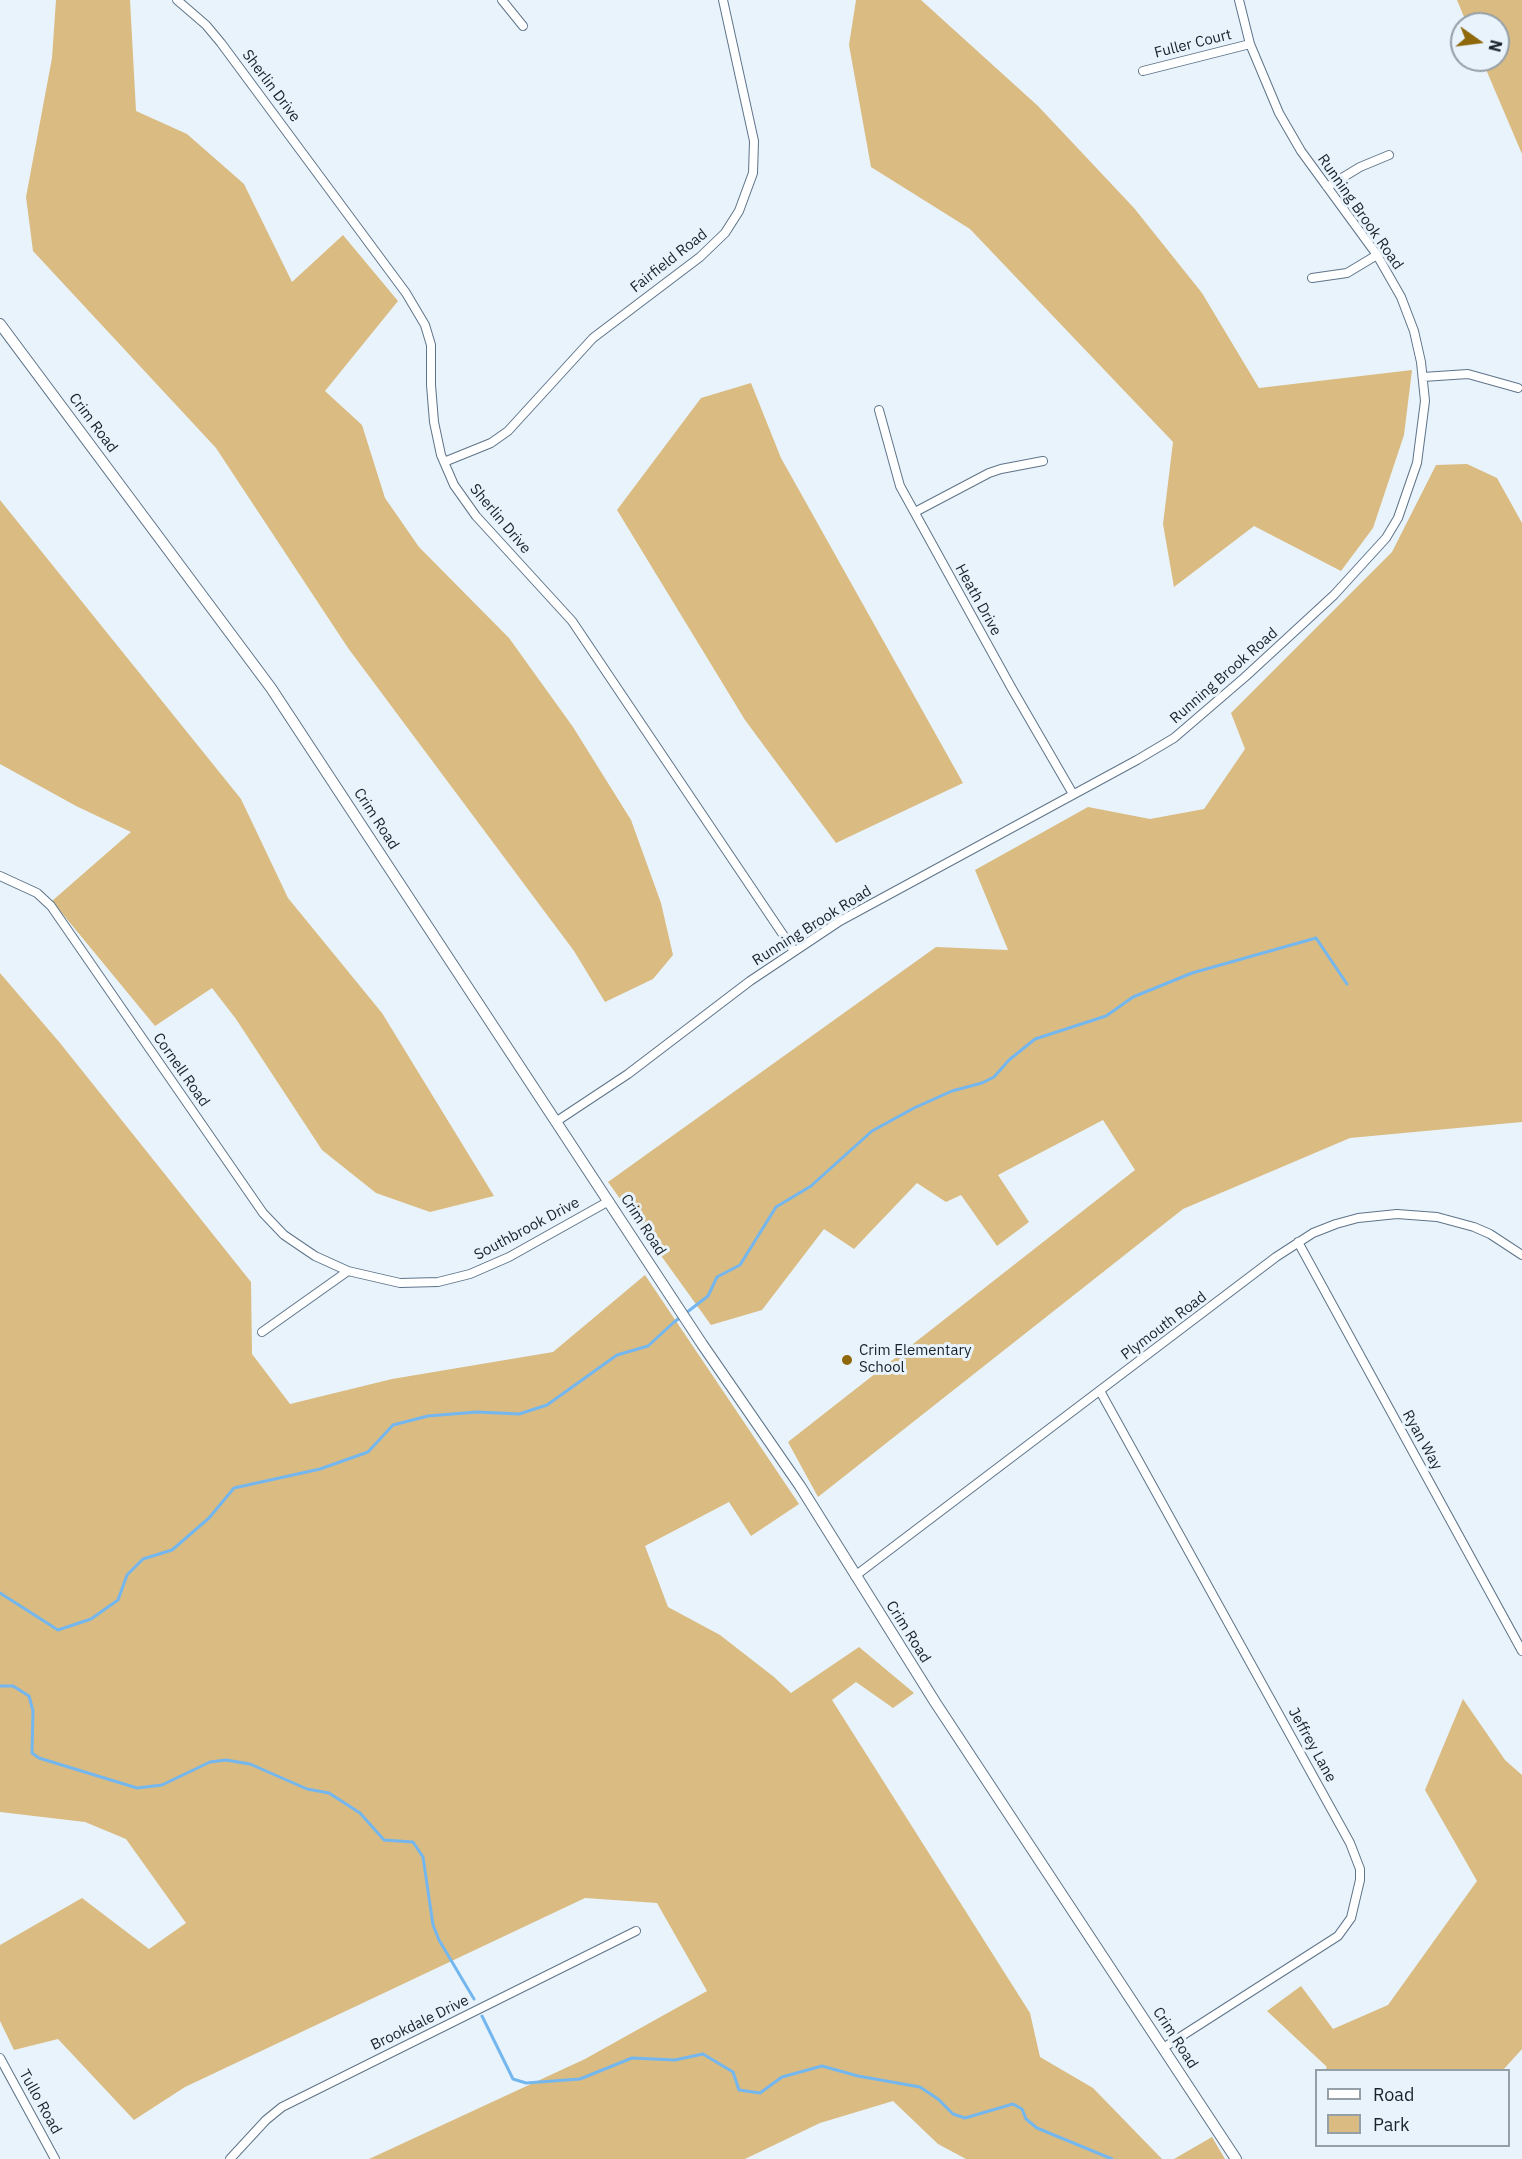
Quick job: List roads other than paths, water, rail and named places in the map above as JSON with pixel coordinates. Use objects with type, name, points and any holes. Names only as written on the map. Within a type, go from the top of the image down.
[{"type":"street","name":"Sherlin Drive","points":[[177,0],[206,25],[221,43],[386,265],[416,310],[425,325],[431,345],[430,385],[433,413],[444,462],[454,485],[470,509],[572,621],[794,951]]},
{"type":"street","points":[[502,0],[523,26]]},
{"type":"street","name":"Fairfield Road","points":[[444,462],[481,447],[508,431],[593,338],[700,256],[725,233],[739,211],[753,173],[754,141],[723,0]]},
{"type":"street","name":"Running Brook Road","points":[[557,1121],[628,1074],[750,981],[840,921],[1174,738],[1334,595],[1386,538],[1398,518],[1417,463],[1425,401],[1418,348],[1401,297],[1377,255],[1301,151],[1279,113],[1250,44],[1239,0]]},
{"type":"street","name":"Fuller Court","points":[[1143,71],[1250,44]]},
{"type":"street","points":[[1327,187],[1360,167],[1389,155]]},
{"type":"street","points":[[1312,278],[1347,273],[1377,255]]},
{"type":"street","name":"Crim Road","points":[[0,324],[271,688],[694,1330],[800,1486],[938,1708],[1236,2159]]},
{"type":"street","points":[[1423,377],[1468,374],[1518,388]]},
{"type":"street","name":"Heath Drive","points":[[879,410],[895,471],[915,513],[1073,794]]},
{"type":"street","points":[[915,513],[989,473],[1043,461]]},
{"type":"street","name":"Cornell Road","points":[[0,876],[37,893],[51,906],[263,1213],[284,1235],[315,1256],[348,1271]]},
{"type":"street","name":"Southbrook Drive","points":[[348,1271],[400,1283],[438,1282],[470,1274],[509,1257],[609,1201]]},
{"type":"street","name":"Plymouth Road","points":[[855,1576],[1313,1233],[1358,1218],[1397,1214],[1437,1217],[1490,1234],[1522,1255]]},
{"type":"street","name":"Ryan Way","points":[[1298,1242],[1522,1651]]},
{"type":"street","points":[[262,1332],[348,1271]]},
{"type":"street","name":"Jeffrey Lane","points":[[1100,1391],[1345,1833],[1360,1869],[1360,1880],[1351,1918],[1338,1936],[1163,2048]]},
{"type":"street","name":"Brookdale Drive","points":[[230,2159],[266,2120],[282,2107],[636,1931]]},
{"type":"street","name":"Tullo Road","points":[[0,2058],[55,2159]]},
{"type":"waterway","points":[[0,1593],[58,1630],[91,1619],[118,1600],[127,1575],[143,1559],[172,1550],[209,1518],[234,1488],[320,1469],[368,1452],[393,1425],[428,1416],[477,1412],[519,1414],[547,1405],[617,1355],[648,1346],[708,1296],[717,1277],[740,1265],[776,1207],[811,1186],[872,1131],[952,1091],[982,1083],[994,1077],[1009,1060],[1035,1039],[1106,1016],[1133,997],[1192,973],[1316,938],[1347,984]]},
{"type":"waterway","points":[[0,1686],[13,1686],[29,1696],[33,1711],[32,1753],[39,1758],[137,1788],[162,1785],[210,1762],[226,1760],[250,1764],[307,1789],[329,1793],[360,1813],[384,1840],[413,1842],[423,1857],[433,1925],[439,1940],[474,1999]]},
{"type":"waterway","points":[[482,2016],[513,2079],[526,2083],[580,2079],[632,2058],[675,2060],[703,2054],[733,2072],[739,2090],[760,2093],[782,2077],[822,2066],[858,2076],[920,2087],[938,2099],[953,2114],[965,2118],[1013,2104],[1022,2109],[1026,2119],[1037,2128],[1112,2159]]},
{"type":"place","name":"Crim Elementary School","points":[[847,1360]]}]
